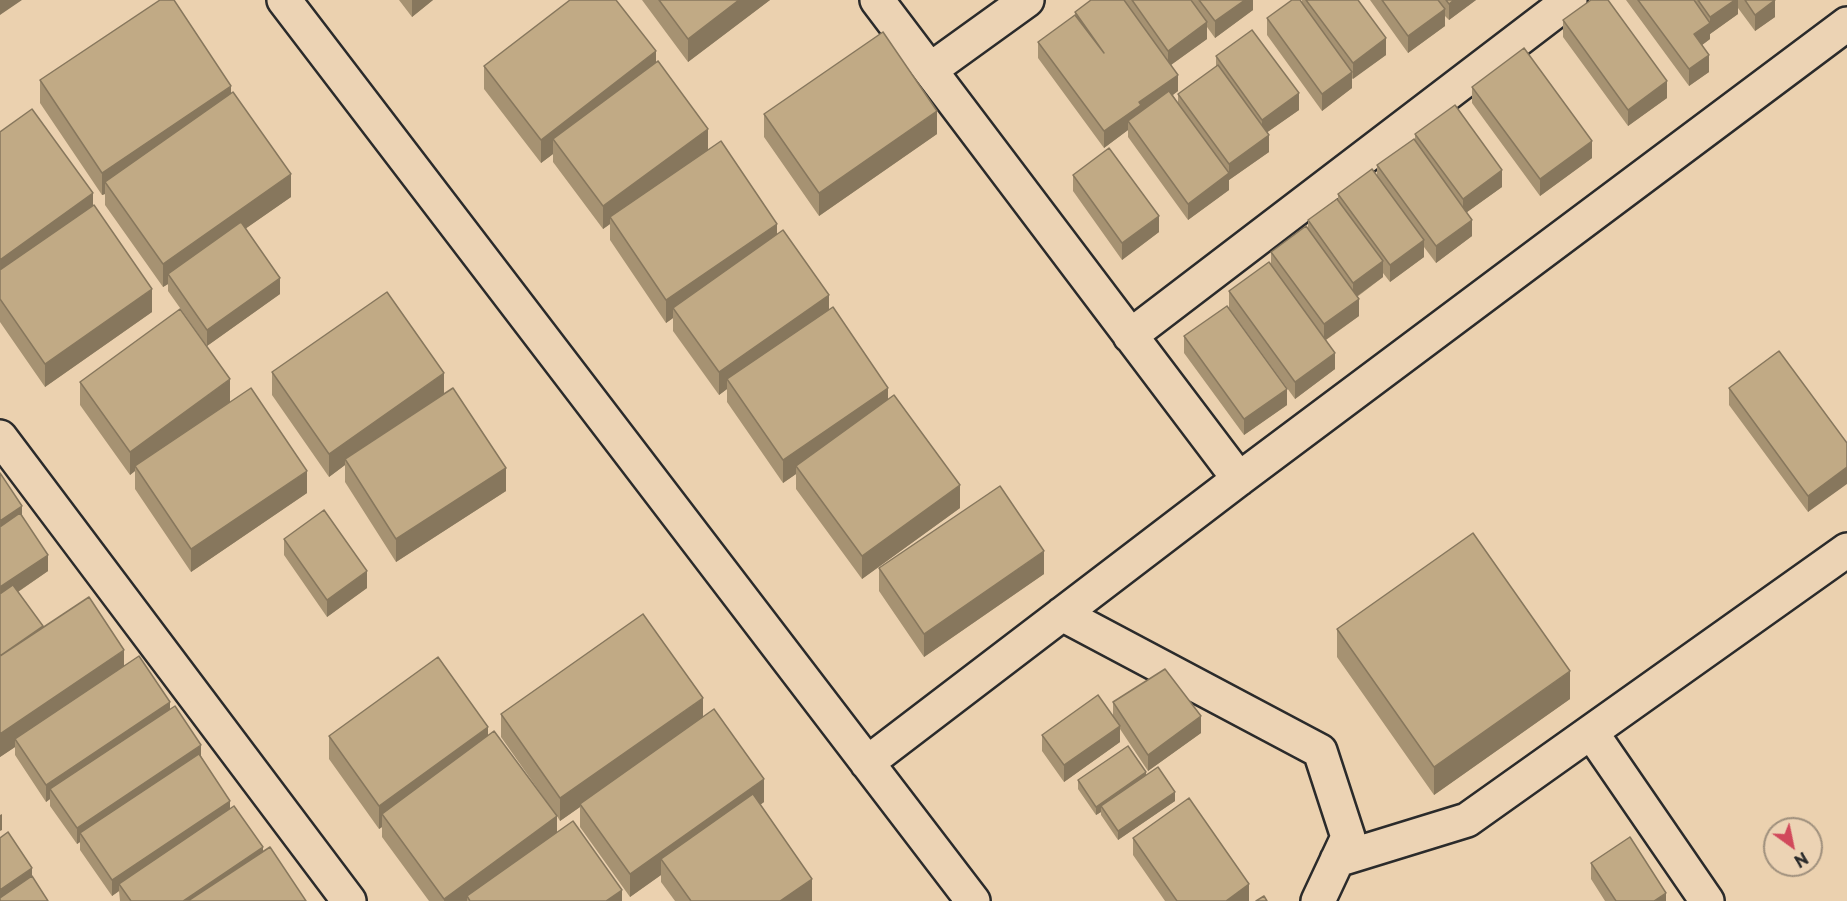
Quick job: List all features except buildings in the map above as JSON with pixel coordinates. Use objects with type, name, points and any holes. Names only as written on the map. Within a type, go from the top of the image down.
[{"type":"street","points":[[284,0],[973,901]]},
{"type":"street","points":[[877,0],[1239,479]]},
{"type":"street","points":[[930,70],[1027,0]]},
{"type":"street","points":[[1130,336],[1570,0]]},
{"type":"street","points":[[867,763],[1239,479],[1847,24]]},
{"type":"street","points":[[0,437],[349,901]]},
{"type":"street","points":[[1337,860],[1467,820],[1847,550]]},
{"type":"street","points":[[1062,614],[1320,751],[1348,837],[1318,901]]},
{"type":"street","points":[[1591,732],[1707,901]]}]
